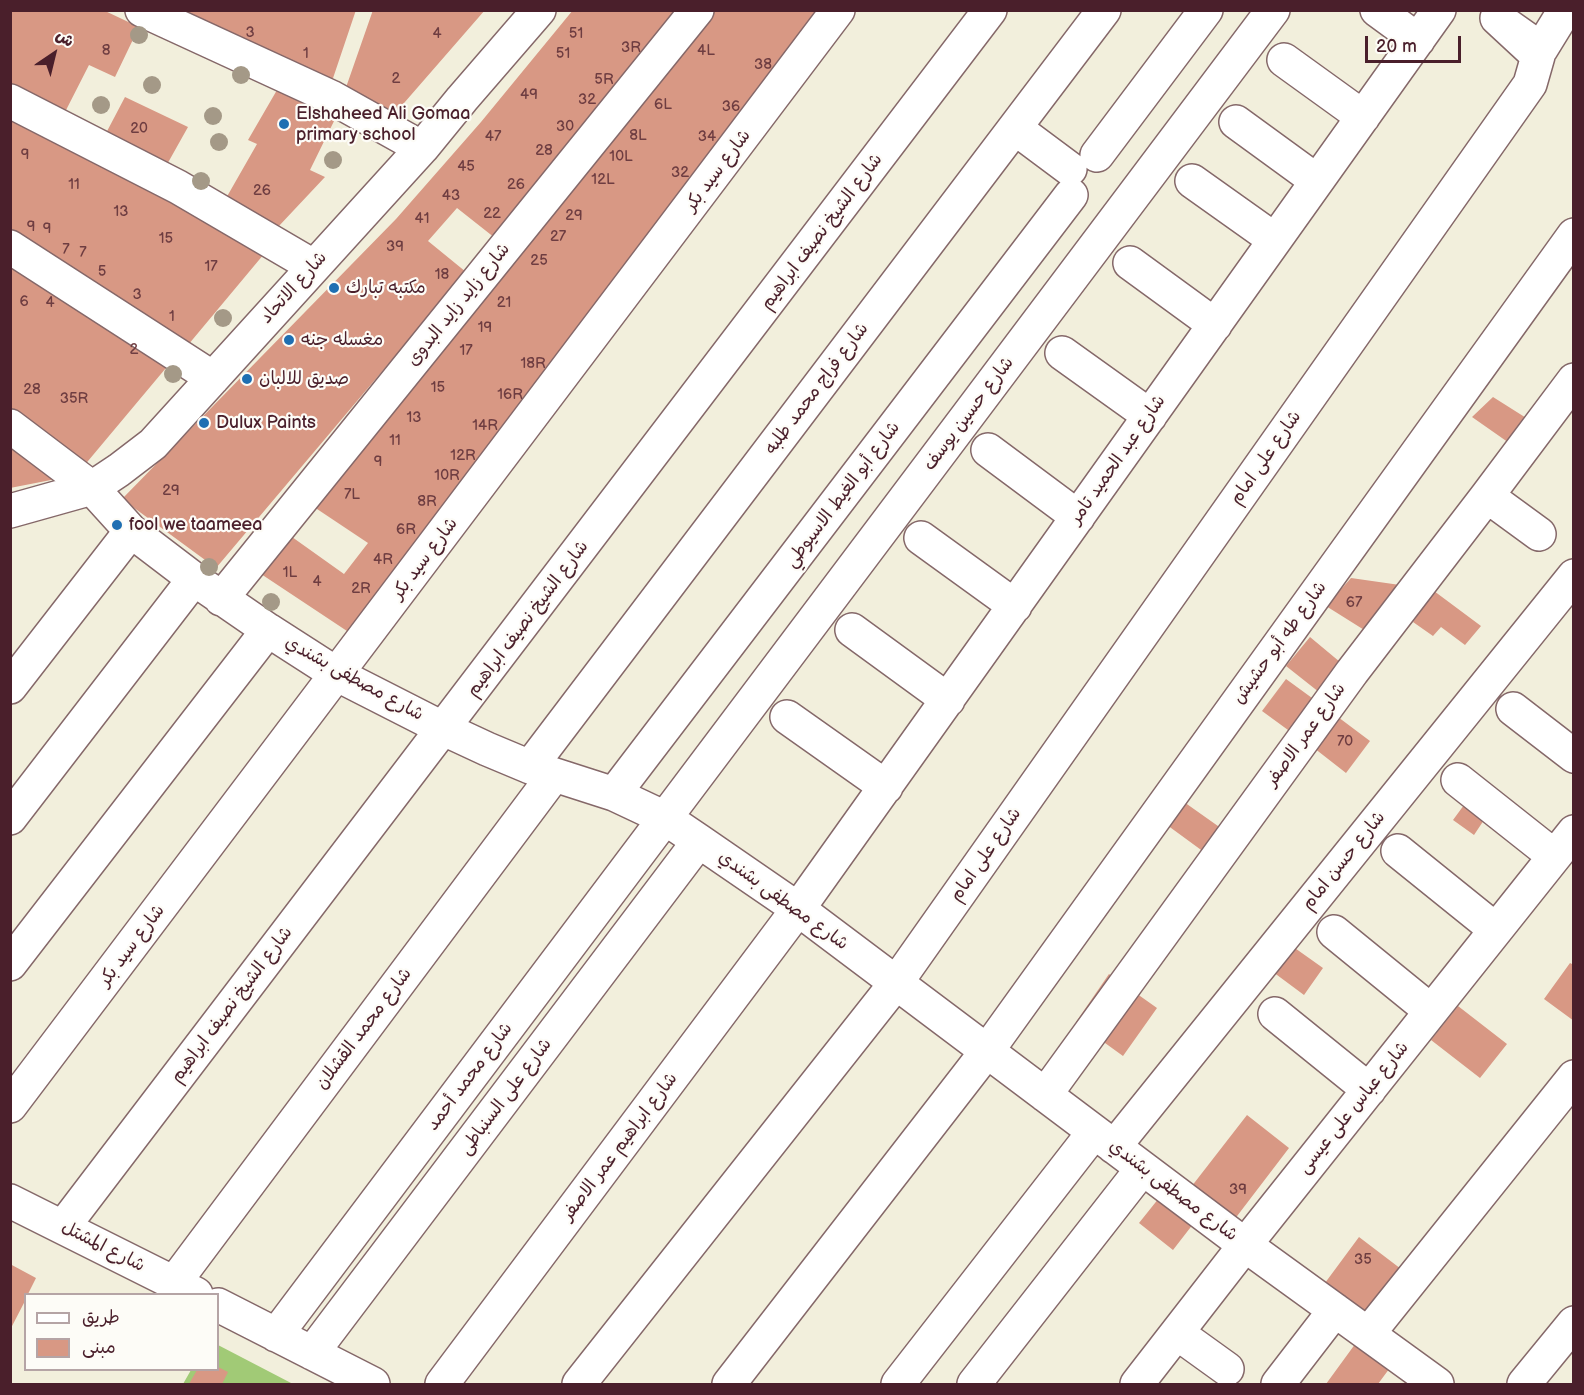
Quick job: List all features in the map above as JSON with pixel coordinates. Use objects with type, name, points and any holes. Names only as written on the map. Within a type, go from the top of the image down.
[{"type":"street","points":[[142,10],[331,97],[422,148]]},
{"type":"street","name":"شارع الاتحاد","points":[[10,511],[92,488],[153,444],[422,148],[539,10]]},
{"type":"street","name":"شارع زايد زايد البدوى","points":[[221,599],[697,10]]},
{"type":"street","name":"شارع سيد بكر","points":[[10,1106],[338,675],[838,10]]},
{"type":"street","name":"شارع الشيخ نصيف ابراهيم","points":[[63,1227],[990,10]]},
{"type":"street","name":"شارع فراج محمد طلبه","points":[[542,771],[1104,10]]},
{"type":"street","name":"شارع أبو الغيط الاسيوطي","points":[[614,794],[1079,173],[1206,10]]},
{"type":"street","name":"شارع حسين يوسف","points":[[664,818],[1273,10]]},
{"type":"street","points":[[1377,10],[1418,40]]},
{"type":"street","name":"شارع عبد الحميد تامر","points":[[798,909],[1438,10]]},
{"type":"street","name":"شارع على امام","points":[[1492,14],[1541,49],[1565,10]]},
{"type":"street","name":"شارع على امام","points":[[896,983],[1530,84],[1538,56],[1492,14]]},
{"type":"street","points":[[1284,60],[1363,117]]},
{"type":"street","points":[[10,101],[178,187],[313,266]]},
{"type":"street","points":[[1236,122],[1317,181]]},
{"type":"street","points":[[1015,128],[1079,173]]},
{"type":"street","points":[[1192,181],[1275,240]]},
{"type":"street","name":"شارع طه أبو حشيش","points":[[729,1384],[987,1052],[1574,235]]},
{"type":"street","points":[[10,247],[213,378]]},
{"type":"street","points":[[1130,263],[1215,325]]},
{"type":"street","points":[[1062,353],[1150,416]]},
{"type":"street","name":"شارع عمر الاصفر","points":[[1045,1095],[1352,672],[1487,496],[1563,416],[1574,380]]},
{"type":"street","name":"شارع مصطفى بشندي","points":[[10,426],[92,488],[131,531],[194,579],[338,675],[444,729],[542,771],[614,794],[664,818],[699,841],[798,909],[1104,1140],[1433,1383]]},
{"type":"street","points":[[988,450],[1078,517]]},
{"type":"street","points":[[1487,496],[1539,534]]},
{"type":"street","points":[[10,687],[131,531]]},
{"type":"street","points":[[921,538],[1015,606]]},
{"type":"street","name":"شارع حسن امام","points":[[898,1384],[1574,576]]},
{"type":"street","points":[[10,818],[194,579]]},
{"type":"street","points":[[10,964],[268,630]]},
{"type":"street","points":[[852,630],[948,700]]},
{"type":"street","points":[[1513,709],[1574,756]]},
{"type":"street","points":[[787,717],[886,787]]},
{"type":"street","name":"شارع محمد القشلان","points":[[185,1289],[542,771]]},
{"type":"street","points":[[1458,780],[1564,844]]},
{"type":"street","name":"شارع محمد أحمد","points":[[276,1335],[664,818]]},
{"type":"street","name":"شارع على السنباطى","points":[[312,1353],[699,841]]},
{"type":"street","name":"شارع عباس على عيسى","points":[[1137,1384],[1564,844]]},
{"type":"street","points":[[1398,851],[1496,930]]},
{"type":"street","name":"شارع ابراهيم عمر الاصفر","points":[[442,1384],[798,909]]},
{"type":"street","points":[[1334,932],[1431,1011]]},
{"type":"street","points":[[579,1384],[896,983]]},
{"type":"street","points":[[1275,1014],[1369,1090]]},
{"type":"street","points":[[1368,1334],[1574,1077]]},
{"type":"street","points":[[974,1384],[1142,1168]]},
{"type":"street","name":"شارع المشتل","points":[[10,1201],[185,1289]]},
{"type":"street","points":[[219,1306],[373,1384]]},
{"type":"street","points":[[1278,1384],[1335,1310]]},
{"type":"street","points":[[1524,1384],[1574,1323]]},
{"type":"street","points":[[1177,1333],[1227,1369]]},
{"type":"green space","points":[[219,1346],[293,1384],[183,1384],[190,1371],[219,1371]]},
{"type":"building","points":[[10,10],[103,10],[139,27],[115,77],[89,65],[63,116],[10,90]]},
{"type":"building","points":[[154,10],[356,10],[329,90]]},
{"type":"building","points":[[373,10],[485,10],[391,118],[343,96]]},
{"type":"building","points":[[573,10],[687,10],[495,238],[457,208],[428,241],[466,272],[216,568],[122,499],[396,219],[481,122]]},
{"type":"building","points":[[703,10],[828,10],[350,633],[255,570],[285,532],[344,574],[368,543],[308,503]]},
{"type":"building","points":[[277,90],[336,117],[310,170],[325,177],[278,227],[225,200],[257,144],[248,140]]},
{"type":"building","points":[[125,97],[188,127],[165,168],[104,137]]},
{"type":"building","points":[[10,111],[269,248],[183,351],[10,239]]},
{"type":"building","points":[[10,258],[176,356],[83,467],[10,417]]},
{"type":"building","points":[[1493,397],[1531,421],[1512,445],[1472,417]]},
{"type":"building","points":[[10,437],[57,466],[51,480],[10,488]]},
{"type":"building","points":[[1351,578],[1407,586],[1369,633],[1326,606]]},
{"type":"building","points":[[1434,591],[1481,626],[1465,645],[1441,627],[1433,636],[1413,622]]},
{"type":"building","points":[[1310,637],[1352,672],[1329,700],[1286,666]]},
{"type":"building","points":[[1286,679],[1323,706],[1299,738],[1262,711]]},
{"type":"building","points":[[1338,717],[1370,741],[1346,773],[1314,748]]},
{"type":"building","points":[[1184,802],[1225,831],[1208,855],[1167,825]]},
{"type":"building","points":[[1464,805],[1484,820],[1474,835],[1453,820]]},
{"type":"building","points":[[1292,946],[1323,968],[1304,995],[1273,972]]},
{"type":"building","points":[[1570,963],[1574,965],[1574,1021],[1544,999]]},
{"type":"building","points":[[1109,974],[1157,1008],[1123,1056],[1076,1022]]},
{"type":"building","points":[[1458,1006],[1507,1044],[1480,1078],[1431,1040]]},
{"type":"building","points":[[1247,1115],[1289,1148],[1231,1224],[1188,1191]]},
{"type":"building","points":[[1163,1193],[1197,1219],[1173,1250],[1139,1223]]},
{"type":"building","points":[[1359,1237],[1405,1272],[1372,1317],[1325,1283]]},
{"type":"building","points":[[10,1264],[36,1278],[28,1293],[24,1293],[24,1303],[10,1330]]},
{"type":"building","points":[[1361,1336],[1395,1361],[1378,1384],[1326,1384]]},
{"type":"building","points":[[219,1368],[228,1372],[222,1384],[189,1384],[196,1371],[219,1371]]},
{"type":"place","name":"Elshaheed Ali Gomaa primary school","points":[[284,124]]},
{"type":"place","name":"مكتبه تبارك","points":[[334,288]]},
{"type":"place","name":"مغسله جنه","points":[[289,340]]},
{"type":"place","name":"صديق للالبان","points":[[247,379]]},
{"type":"place","name":"Dulux Paints","points":[[204,423]]},
{"type":"place","name":"fool we taameea","points":[[117,525]]}]
